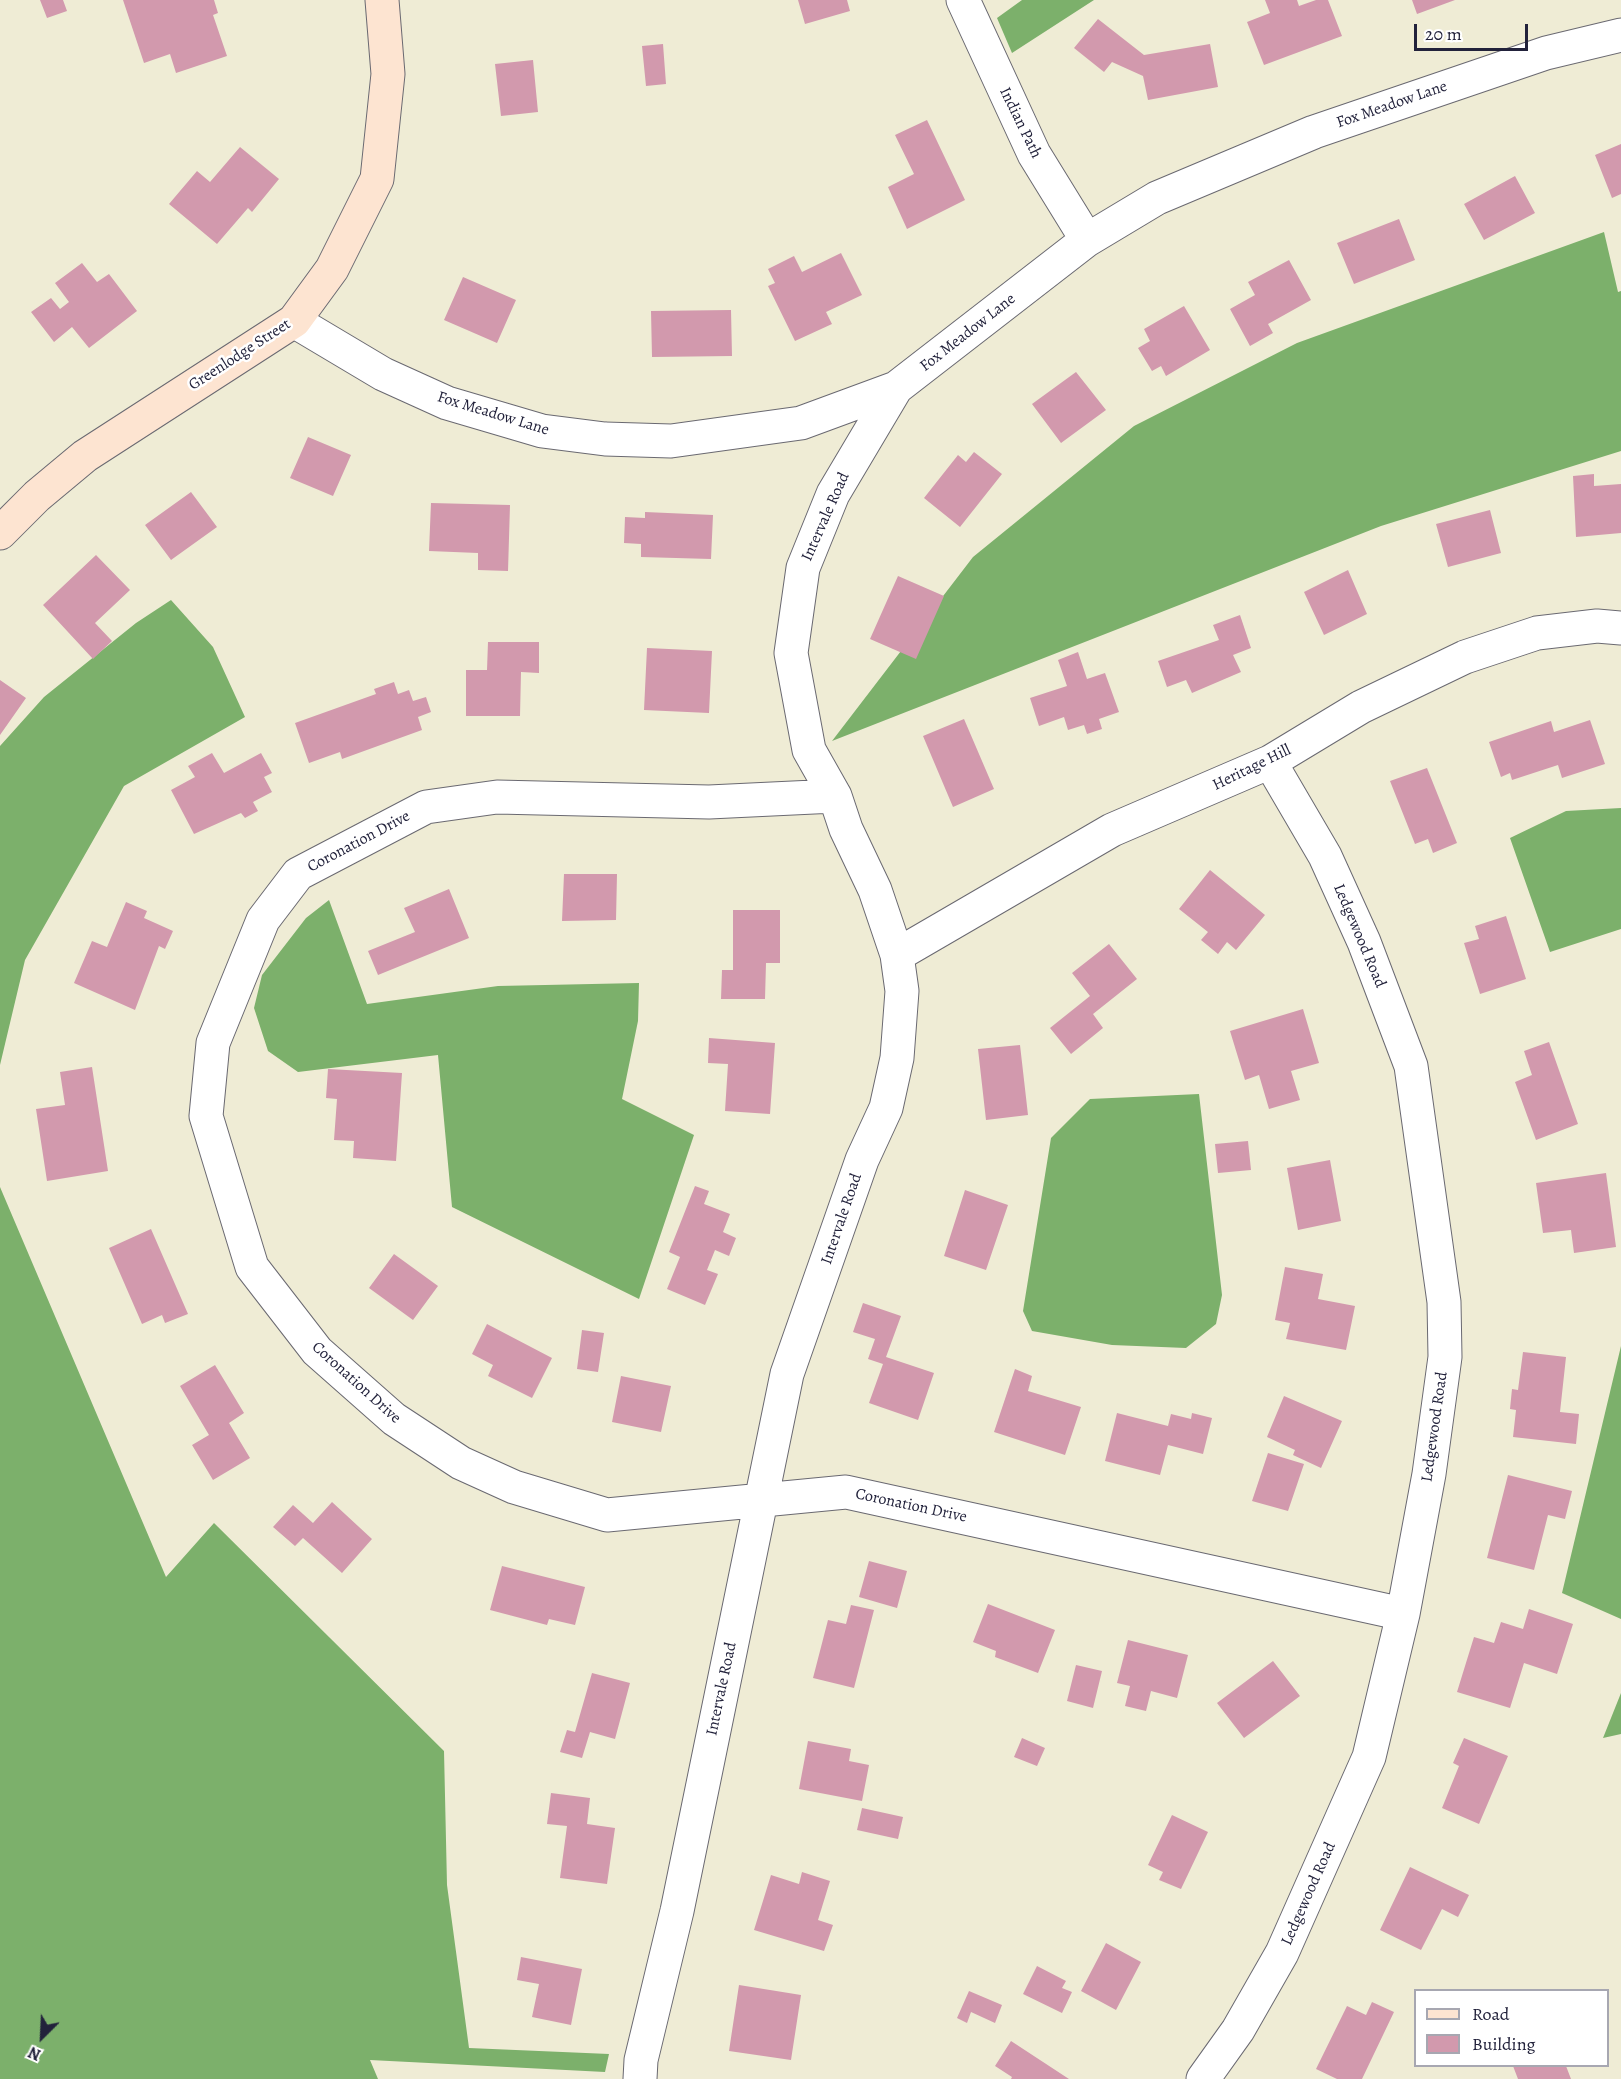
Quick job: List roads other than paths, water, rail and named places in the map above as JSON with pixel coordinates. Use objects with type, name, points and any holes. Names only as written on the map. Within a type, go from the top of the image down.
[{"type":"street","name":"Greenlodge Street","points":[[0,533],[37,496],[85,456],[294,321],[332,269],[377,179],[388,74],[382,0]]},
{"type":"street","name":"Indian Path","points":[[963,0],[1034,154],[1088,240]]},
{"type":"street","name":"Fox Meadow Lane","points":[[294,321],[383,374],[447,403],[542,431],[605,439],[671,441],[801,423],[896,388],[1088,240],[1157,198],[1314,132],[1546,53],[1621,35]]},
{"type":"street","name":"Intervale Road","points":[[640,2079],[641,2060],[677,1911],[787,1374],[862,1160],[885,1108],[897,1058],[902,991],[897,955],[875,890],[846,829],[835,796],[809,750],[791,653],[803,568],[833,494],[896,388]]},
{"type":"street","name":"Heritage Hill","points":[[897,955],[1112,830],[1270,762],[1361,707],[1465,657],[1537,633],[1597,626],[1621,628]]},
{"type":"street","name":"Ledgewood Road","points":[[1203,2079],[1238,2030],[1282,1953],[1370,1757],[1403,1614],[1429,1474],[1445,1357],[1444,1302],[1411,1066],[1364,942],[1325,856],[1270,762]]},
{"type":"street","name":"Coronation Drive","points":[[835,796],[709,802],[497,797],[426,807],[298,874],[262,920],[213,1043],[206,1116],[252,1267],[317,1351],[394,1419],[461,1463],[514,1487],[607,1515],[846,1492],[1403,1614]]}]
